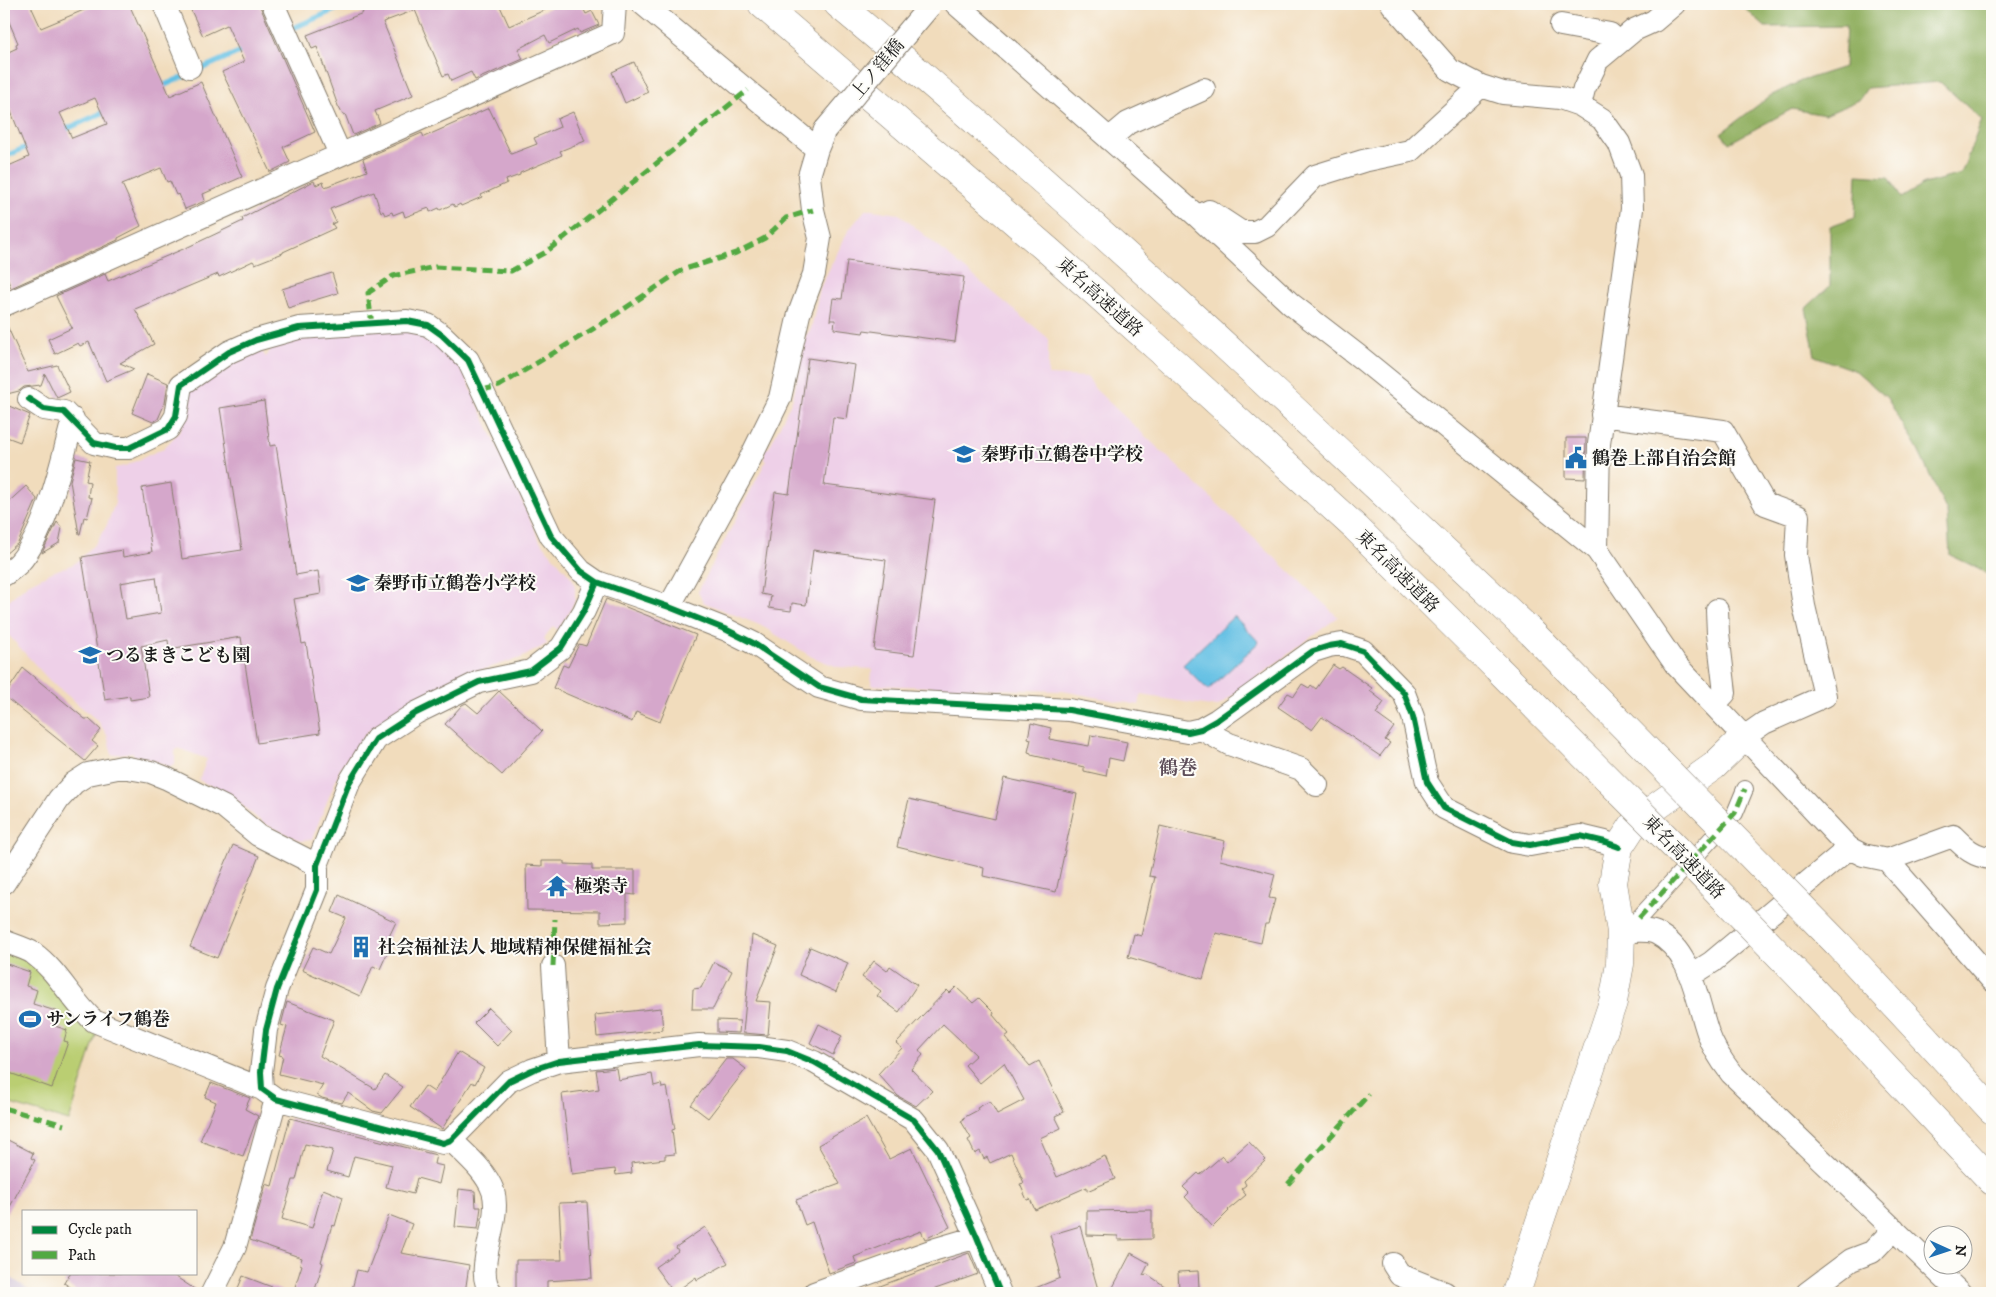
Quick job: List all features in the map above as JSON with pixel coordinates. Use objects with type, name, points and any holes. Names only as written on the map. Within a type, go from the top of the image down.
[{"type":"main road","name":"東名高速道路","points":[[762,4],[941,156],[1179,367],[1356,528],[1666,838],[1808,985],[1992,1181]]},
{"type":"main road","points":[[838,4],[948,96],[1079,212],[1301,415],[1532,633],[1839,945],[1992,1110]]},
{"type":"main road","points":[[1516,1293],[1613,1002],[1630,925],[1613,883],[1619,847],[1636,821],[1714,766],[1744,737]]},
{"type":"street","points":[[164,4],[190,67]]},
{"type":"street","points":[[273,4],[340,154]]},
{"type":"street","points":[[4,303],[613,33],[615,4]]},
{"type":"street","points":[[643,4],[821,139],[809,176],[813,210],[820,238],[814,274],[799,314],[780,398],[746,467],[669,607]]},
{"type":"street","points":[[956,4],[1197,216],[1291,304],[1597,550],[1676,666],[1848,848],[1863,855],[1887,860],[1953,836],[1967,850],[1979,856],[1992,858]]},
{"type":"street","points":[[1392,4],[1450,70],[1481,86],[1504,93],[1560,98],[1580,105],[1602,119],[1619,143],[1631,175],[1632,209],[1599,444],[1597,550]]},
{"type":"street","points":[[1580,105],[1584,89],[1598,60],[1634,30],[1654,21],[1674,4]]},
{"type":"street","name":"上ノ窪橋","points":[[821,139],[930,6]]},
{"type":"street","points":[[1561,25],[1610,34],[1618,43]]},
{"type":"street","points":[[1197,216],[1209,211],[1241,232],[1255,232],[1267,226],[1315,176],[1363,161],[1410,152],[1481,86]]},
{"type":"street","points":[[1109,140],[1128,123],[1204,89]]},
{"type":"street","points":[[29,399],[44,409],[64,412],[73,419],[94,443],[115,448],[128,448],[168,429],[176,416],[181,386],[229,352],[256,340],[299,328],[408,321],[428,325],[442,335],[468,360],[551,536],[581,571],[597,582],[669,607],[754,643],[819,688],[861,700],[1069,710],[1188,732],[1201,729],[1217,720],[1313,651],[1342,644],[1363,651],[1404,693],[1413,717],[1427,782],[1444,808],[1512,842],[1530,845],[1580,836],[1619,847]]},
{"type":"street","points":[[1602,415],[1723,431],[1765,504],[1798,516],[1796,555],[1804,606],[1826,696],[1764,723],[1744,737]]},
{"type":"street","points":[[4,576],[19,563],[36,534],[51,497],[73,419]]},
{"type":"street","points":[[212,1293],[235,1248],[269,1094],[261,1072],[266,1030],[277,989],[318,890],[317,864],[349,783],[376,740],[416,713],[479,682],[531,671],[561,648],[584,610],[597,582]]},
{"type":"street","points":[[1714,705],[1725,693],[1717,610]]},
{"type":"street","points":[[1201,729],[1229,744],[1301,769],[1317,785]]},
{"type":"street","points":[[4,883],[60,799],[74,783],[88,774],[104,769],[122,767],[151,772],[166,778],[224,807],[258,835],[317,864]]},
{"type":"street","points":[[1745,788],[1735,813],[1630,925],[1654,933],[1673,945],[1682,958],[1717,1056],[1730,1073],[1960,1293]]},
{"type":"street","points":[[1690,976],[1712,962],[1848,848]]},
{"type":"street","points":[[1887,860],[1992,980]]},
{"type":"street","points":[[4,941],[32,952],[52,970],[82,1011],[94,1021],[269,1094],[443,1143],[451,1140],[510,1081],[532,1070],[559,1061],[699,1046],[759,1047],[787,1051],[814,1062],[914,1120],[938,1150],[1000,1293]]},
{"type":"street","points":[[553,966],[559,1061]]},
{"type":"street","points":[[451,1140],[485,1175],[493,1192],[496,1209],[484,1278],[488,1289],[492,1293]]},
{"type":"street","points":[[1807,1293],[1851,1260],[1872,1252],[1894,1228]]},
{"type":"street","points":[[814,1293],[936,1249],[977,1237]]},
{"type":"street","points":[[1393,1264],[1400,1275],[1445,1293]]},
{"type":"shaded area","name":"秦野市立鶴巻中学校","points":[[866,209],[899,214],[1048,338],[1048,375],[1088,377],[1095,389],[1338,617],[1217,707],[1141,695],[1139,705],[1063,691],[871,685],[872,669],[838,667],[812,657],[762,626],[703,602],[698,592],[766,461],[764,460],[765,448],[769,448],[793,398],[806,335],[811,329],[820,288],[848,231]]},
{"type":"shaded area","name":"秦野市立鶴巻小学校","points":[[408,327],[430,335],[458,360],[540,541],[572,578],[575,587],[575,600],[558,630],[553,626],[544,638],[547,644],[521,658],[471,673],[400,710],[367,732],[341,767],[312,839],[301,841],[263,823],[231,796],[199,780],[207,759],[178,748],[175,751],[175,763],[169,767],[144,757],[134,756],[133,752],[112,755],[107,735],[98,721],[49,680],[4,630],[4,604],[28,584],[74,564],[95,544],[106,527],[115,503],[115,468],[125,466],[164,448],[180,431],[187,407],[188,390],[257,345],[266,357],[275,343],[300,334]]},
{"type":"shaded area","points":[[4,1273],[34,1293],[4,1293]]},
{"type":"green space","points":[[1740,4],[1992,4],[1992,575],[1950,555],[1947,512],[1918,450],[1887,398],[1856,371],[1815,356],[1806,308],[1830,286],[1830,226],[1855,217],[1857,175],[1889,177],[1901,198],[1924,184],[1961,174],[1982,120],[1940,82],[1867,88],[1859,100],[1825,115],[1792,109],[1729,143],[1721,133],[1770,96],[1801,81],[1844,67],[1846,26],[1765,27]]},
{"type":"green space","points":[[4,951],[33,964],[98,1029],[69,1121],[4,1102]]},
{"type":"water","points":[[1234,616],[1259,642],[1208,690],[1183,665]]},
{"type":"building","points":[[17,4],[30,4],[41,28],[98,4],[129,4],[170,96],[201,82],[242,177],[203,194],[205,201],[185,209],[179,194],[176,195],[170,181],[167,182],[161,168],[122,184],[141,226],[118,238],[118,240],[11,288],[4,271],[4,168],[29,157],[4,94],[4,54],[17,48],[16,44],[18,43],[4,10]],"holes":[[[95,98],[107,124],[72,138],[60,113]]]},
{"type":"building","points":[[188,4],[259,4],[315,132],[283,147],[290,162],[270,172],[222,72],[244,62],[227,25],[203,36]]},
{"type":"building","points":[[368,4],[499,4],[509,26],[558,4],[581,4],[586,14],[592,11],[599,25],[580,33],[578,29],[549,43],[545,35],[518,49],[523,59],[475,80],[471,72],[451,81],[448,74],[443,76],[415,10],[383,22],[413,95],[375,111],[380,123],[353,135],[345,114],[343,115],[338,106],[317,47],[312,49],[307,35],[363,13],[362,11],[370,8]]},
{"type":"building","points":[[634,62],[648,92],[625,103],[612,72]]},
{"type":"building","points":[[489,108],[511,154],[537,144],[534,138],[560,127],[557,119],[573,112],[585,141],[560,151],[562,155],[506,180],[507,183],[461,206],[460,204],[455,207],[453,204],[430,212],[429,208],[405,217],[403,211],[393,215],[392,212],[385,215],[383,211],[381,212],[374,192],[330,209],[336,222],[332,224],[335,228],[283,253],[255,264],[253,261],[219,277],[218,274],[135,309],[154,344],[120,363],[134,369],[106,381],[89,342],[80,346],[78,343],[55,354],[48,339],[72,328],[56,296],[105,274],[108,281],[188,247],[243,221],[242,218],[314,181],[316,185],[323,182],[325,187],[367,171],[363,159],[422,133],[424,137]]},
{"type":"building","points":[[847,261],[964,277],[955,342],[864,330],[863,333],[834,329],[835,320],[830,320],[833,298],[842,299]]},
{"type":"building","points":[[332,273],[338,293],[288,308],[282,289]]},
{"type":"building","points":[[4,319],[28,372],[57,365],[70,392],[57,398],[45,374],[41,385],[24,387],[19,391],[7,394],[4,385]]},
{"type":"building","points":[[808,358],[855,365],[847,419],[833,417],[824,485],[935,500],[914,655],[874,650],[886,560],[813,550],[806,605],[792,603],[791,611],[769,608],[771,596],[761,594],[775,492],[789,494]]},
{"type":"building","points":[[147,374],[168,383],[165,403],[158,419],[153,422],[132,413]]},
{"type":"building","points":[[264,401],[270,446],[276,445],[296,575],[318,571],[321,594],[294,599],[302,644],[306,643],[320,733],[257,743],[241,637],[169,649],[168,640],[141,646],[149,697],[130,700],[130,696],[105,700],[82,557],[122,550],[123,557],[152,552],[142,488],[171,483],[182,559],[242,550],[220,408]],"holes":[[[156,577],[161,613],[126,619],[120,583]]]},
{"type":"building","points":[[9,406],[30,415],[20,442],[4,436],[4,421]]},
{"type":"building","name":"鶴巻上部自治会館","points":[[1566,438],[1586,438],[1585,479],[1566,478]]},
{"type":"building","points":[[76,458],[90,461],[86,481],[90,482],[88,497],[92,498],[87,518],[84,517],[80,534],[70,481]]},
{"type":"building","points":[[26,486],[37,499],[18,543],[4,555],[4,506]]},
{"type":"building","points":[[57,522],[62,528],[59,543],[42,553]]},
{"type":"building","points":[[606,599],[696,635],[660,722],[636,712],[632,722],[553,688],[563,665],[568,667],[579,644],[586,646]]},
{"type":"building","points":[[1333,665],[1339,669],[1342,667],[1372,688],[1370,691],[1384,702],[1376,714],[1394,727],[1385,740],[1390,743],[1380,756],[1322,717],[1312,730],[1278,707],[1288,693],[1294,696],[1302,684],[1309,688],[1311,685],[1316,689]]},
{"type":"building","points":[[23,668],[101,730],[92,741],[98,746],[85,761],[4,696]]},
{"type":"building","points":[[499,691],[542,731],[502,775],[445,724],[466,703],[478,713]]},
{"type":"building","points":[[1031,723],[1051,728],[1049,739],[1089,746],[1091,735],[1127,742],[1123,761],[1109,758],[1106,776],[1084,771],[1084,767],[1031,755],[1028,752],[1031,739],[1028,738]]},
{"type":"building","points":[[1004,778],[1077,794],[1056,892],[983,876],[984,868],[897,847],[909,799],[995,819]]},
{"type":"building","points":[[1160,826],[1225,841],[1220,860],[1275,874],[1269,898],[1275,899],[1268,924],[1265,924],[1261,943],[1216,933],[1203,979],[1128,957],[1134,934],[1141,936],[1155,877],[1149,876]]},
{"type":"building","points":[[233,845],[259,856],[217,958],[190,947]]},
{"type":"building","points":[[542,861],[564,861],[564,864],[592,865],[592,870],[635,870],[635,895],[627,894],[627,922],[600,923],[600,911],[527,910],[526,865],[542,866]]},
{"type":"building","points":[[339,895],[396,922],[385,945],[390,947],[380,969],[373,966],[360,996],[302,970],[313,947],[329,954],[346,918],[332,912]]},
{"type":"building","points":[[752,935],[778,946],[756,1001],[771,1002],[768,1035],[743,1033]]},
{"type":"building","points":[[810,947],[848,963],[836,992],[799,975]]},
{"type":"building","points":[[874,961],[887,971],[890,966],[917,985],[899,1012],[877,996],[881,991],[862,977]]},
{"type":"building","points":[[714,962],[732,971],[713,1009],[692,1009],[693,989],[701,988]]},
{"type":"building","name":"サンライフ鶴巻","points":[[4,963],[30,972],[26,986],[37,990],[33,1004],[59,1012],[55,1026],[67,1030],[64,1041],[68,1042],[52,1088],[4,1071]]},
{"type":"building","points":[[956,987],[973,1003],[979,998],[994,1013],[993,1015],[1009,1034],[1005,1037],[1030,1066],[1039,1061],[1064,1112],[1055,1116],[1061,1128],[1040,1138],[1057,1177],[1105,1156],[1115,1179],[1087,1191],[1087,1187],[1035,1210],[1030,1199],[1027,1200],[1020,1184],[1024,1183],[1011,1153],[990,1163],[987,1157],[984,1159],[980,1151],[975,1154],[968,1140],[971,1138],[961,1121],[978,1110],[977,1108],[990,1101],[997,1114],[1024,1100],[1004,1063],[980,1083],[965,1065],[976,1055],[943,1024],[919,1050],[923,1055],[911,1069],[932,1091],[916,1106],[898,1096],[878,1074],[902,1048],[896,1043],[947,990],[950,993]]},
{"type":"building","points":[[287,1002],[334,1020],[320,1056],[375,1089],[385,1075],[403,1087],[382,1113],[373,1111],[348,1093],[342,1103],[322,1098],[317,1095],[323,1085],[279,1074],[283,1056],[279,1055],[287,1027],[281,1025]]},
{"type":"building","points":[[489,1008],[512,1030],[497,1046],[474,1023]]},
{"type":"building","points":[[661,1008],[663,1030],[597,1037],[595,1015]]},
{"type":"building","points":[[717,1020],[740,1021],[739,1033],[717,1032]]},
{"type":"building","points":[[819,1024],[842,1036],[833,1055],[810,1043]]},
{"type":"building","points":[[458,1052],[484,1068],[475,1084],[472,1082],[442,1129],[410,1107],[425,1086],[434,1092]]},
{"type":"building","points":[[726,1059],[733,1059],[746,1069],[708,1118],[691,1105]]},
{"type":"building","points":[[616,1068],[618,1080],[652,1074],[654,1086],[661,1084],[662,1088],[667,1087],[675,1129],[672,1130],[675,1154],[665,1155],[665,1159],[631,1163],[632,1173],[616,1175],[615,1169],[572,1174],[562,1094],[599,1089],[596,1070]]},
{"type":"building","points":[[211,1083],[250,1098],[245,1109],[258,1116],[243,1156],[200,1141],[216,1102],[205,1097]]},
{"type":"building","points":[[290,1118],[436,1155],[434,1164],[443,1166],[439,1184],[417,1178],[413,1194],[386,1187],[392,1165],[354,1156],[348,1177],[327,1171],[333,1150],[305,1144],[296,1180],[293,1180],[282,1219],[312,1228],[323,1189],[343,1197],[335,1226],[332,1225],[314,1293],[293,1293],[302,1265],[300,1264],[302,1258],[250,1240],[266,1184],[272,1186]]},
{"type":"building","points":[[866,1118],[889,1159],[912,1148],[950,1227],[925,1239],[921,1231],[854,1257],[856,1263],[829,1273],[812,1222],[805,1225],[796,1200],[840,1184],[818,1145]]},
{"type":"building","points":[[4,1138],[33,1153],[31,1158],[35,1160],[4,1218]]},
{"type":"building","points":[[1249,1142],[1266,1160],[1244,1181],[1246,1185],[1241,1189],[1246,1195],[1228,1210],[1213,1227],[1185,1197],[1189,1193],[1183,1187],[1198,1173],[1200,1175],[1222,1156],[1227,1162]]},
{"type":"building","points":[[459,1189],[475,1191],[476,1207],[481,1207],[478,1229],[455,1227]]},
{"type":"building","points":[[587,1202],[592,1278],[547,1281],[547,1291],[516,1291],[516,1260],[562,1260],[559,1203]]},
{"type":"building","points":[[1152,1210],[1152,1239],[1118,1240],[1118,1236],[1087,1235],[1087,1211]]},
{"type":"building","points":[[389,1215],[412,1224],[401,1253],[469,1265],[465,1293],[351,1293],[357,1270],[367,1272]]},
{"type":"building","points":[[1080,1226],[1099,1293],[1023,1293],[1060,1278],[1058,1271],[1060,1271],[1050,1235]]},
{"type":"building","points":[[705,1227],[728,1263],[697,1280],[696,1277],[674,1293],[655,1267],[678,1251],[676,1247]]},
{"type":"building","points":[[969,1253],[978,1274],[924,1293],[864,1292]]},
{"type":"building","points":[[1131,1253],[1149,1263],[1143,1275],[1147,1274],[1175,1293],[1110,1293]]},
{"type":"building","points":[[1198,1271],[1199,1287],[1179,1289],[1178,1272]]},
{"type":"building","points":[[69,1274],[172,1274],[199,1292],[79,1293],[64,1283]]},
{"type":"building","points":[[243,1276],[285,1292],[285,1293],[236,1293]]},
{"type":"waterway","points":[[291,29],[348,4]]},
{"type":"waterway","points":[[158,88],[246,49]]},
{"type":"waterway","points":[[62,131],[109,110]]},
{"type":"waterway","points":[[4,157],[31,145]]},
{"type":"railway","points":[[4,1289],[10,1293]]},
{"type":"marked path","points":[[372,325],[368,293],[393,276],[435,267],[511,271],[546,252],[748,90]]},
{"type":"marked path","points":[[482,390],[499,386],[606,321],[682,270],[736,253],[765,238],[786,218],[813,210]]},
{"type":"marked path","points":[[1639,918],[1735,813],[1745,789]]},
{"type":"marked path","points":[[553,966],[555,919]]},
{"type":"marked path","points":[[1288,1184],[1369,1094]]},
{"type":"marked path","points":[[4,1108],[64,1125]]},
{"type":"cycle path","points":[[29,399],[44,409],[64,412],[94,443],[115,448],[129,448],[168,429],[176,416],[181,385],[229,352],[256,340],[299,328],[407,321],[428,325],[442,335],[468,360],[551,536],[581,571],[597,582],[727,630],[753,643],[819,687],[861,699],[1069,710],[1188,732],[1201,729],[1217,720],[1313,651],[1342,644],[1363,651],[1404,693],[1413,717],[1427,782],[1444,808],[1512,842],[1530,845],[1580,836],[1619,847]]},
{"type":"cycle path","points":[[597,582],[584,611],[561,648],[531,671],[479,682],[416,713],[376,739],[349,783],[317,865],[317,890],[277,989],[266,1030],[261,1072],[262,1089],[276,1099],[443,1143],[451,1140],[509,1081],[532,1070],[559,1061],[699,1045],[759,1047],[787,1051],[814,1062],[914,1120],[938,1150],[1000,1293]]},
{"type":"place","name":"秦野市立鶴巻中学校","points":[[964,454]]},
{"type":"place","name":"鶴巻上部自治会館","points":[[1576,458]]},
{"type":"place","name":"秦野市立鶴巻小学校","points":[[358,583]]},
{"type":"place","name":"つるまきこども園","points":[[90,655]]},
{"type":"place","name":"極楽寺","points":[[557,886]]},
{"type":"place","name":"社会福祉法人 地域精神保健福祉会","points":[[361,947]]},
{"type":"place","name":"サンライフ鶴巻","points":[[30,1019]]},
{"type":"district","name":"鶴巻","points":[[1178,767]]}]
